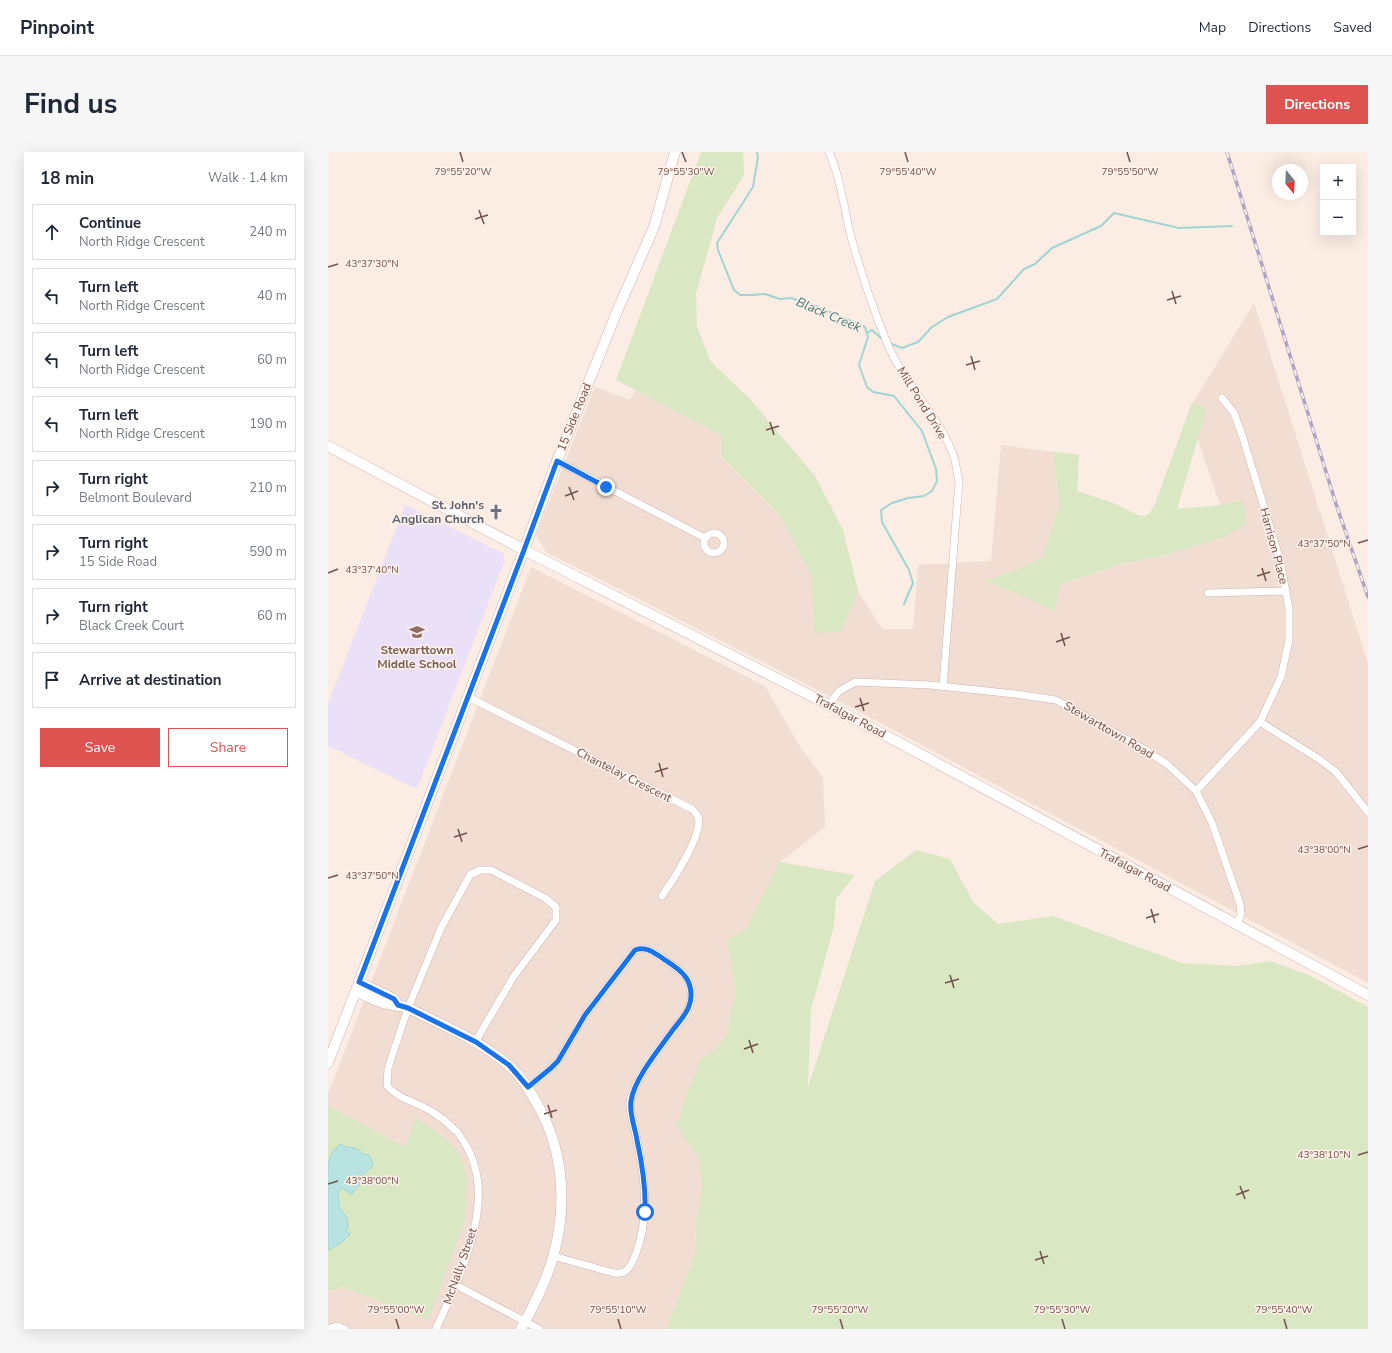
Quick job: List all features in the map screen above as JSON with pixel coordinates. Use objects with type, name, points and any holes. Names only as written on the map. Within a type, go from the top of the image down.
[{"type":"street","name":"15 Side Road","points":[[328,1063],[557,461],[618,309],[654,228],[675,152]]},
{"type":"street","name":"Mill Pond Drive","points":[[829,152],[835,166],[851,236],[868,291],[888,344],[905,378],[936,420],[954,455],[959,481],[943,686]]},
{"type":"street","name":"Harrison Place","points":[[1196,791],[1260,722],[1281,677],[1288,640],[1289,609],[1280,560],[1243,438],[1234,413],[1222,398]]},
{"type":"street","name":"Trafalgar Road","points":[[328,446],[524,550],[829,705],[1368,995]]},
{"type":"street","points":[[557,461],[705,538]]},
{"type":"street","points":[[1208,593],[1286,591]]},
{"type":"street","name":"Stewarttown Road","points":[[829,705],[838,692],[854,682],[943,686],[1056,700],[1144,749],[1168,765],[1196,791],[1212,823],[1240,904],[1241,914],[1237,925]]},
{"type":"street","name":"Chantelay Crescent","points":[[468,697],[692,810],[698,818],[698,829],[678,873],[662,896]]},
{"type":"street","points":[[1260,722],[1319,759],[1336,772],[1368,812]]},
{"type":"street","points":[[408,1008],[441,928],[470,875],[480,870],[490,870],[545,898],[556,907],[556,920],[514,976],[476,1042]]},
{"type":"street","points":[[528,1087],[558,1061],[585,1015],[635,950],[641,948],[650,950],[683,974],[691,991],[689,1007],[651,1061],[634,1090],[630,1103],[630,1112],[640,1154],[645,1196],[644,1220],[641,1238],[631,1265],[625,1272],[614,1274],[553,1256]]},
{"type":"street","points":[[359,982],[394,999],[398,1005]]},
{"type":"street","points":[[356,992],[384,1003],[408,1008],[476,1042],[509,1065],[528,1087],[546,1121],[558,1160],[561,1184],[561,1208],[553,1256],[523,1325]]},
{"type":"street","name":"McNally Street","points":[[408,1008],[388,1068],[387,1086],[394,1094],[432,1112],[456,1131],[471,1154],[477,1174],[477,1216],[470,1244],[456,1285],[436,1329]]},
{"type":"street","points":[[456,1285],[523,1325],[539,1329]]},
{"type":"street","points":[[328,1329],[337,1326],[345,1329]]},
{"type":"shaded area","points":[[1254,303],[1368,664],[1368,983],[841,702],[546,552],[536,535],[595,387],[630,400],[635,390],[721,435],[721,456],[781,516],[811,575],[815,632],[841,632],[858,591],[882,629],[913,629],[918,565],[991,561],[1001,445],[1054,452],[1059,506],[1043,557],[1019,569],[985,581],[1013,592],[1060,585],[1122,564],[1162,556],[1241,501],[1220,505],[1188,411]]},
{"type":"shaded area","name":"Stewarttown Middle School","points":[[405,505],[503,553],[505,560],[417,789],[328,746],[328,704]]},
{"type":"shaded area","points":[[531,567],[765,686],[800,747],[823,777],[825,827],[780,862],[745,930],[727,940],[736,994],[730,1015],[727,1035],[714,1051],[701,1059],[686,1139],[698,1156],[703,1185],[696,1220],[695,1255],[666,1329],[328,1329],[328,1291],[343,1287],[428,1319],[417,1118],[405,1147],[328,1106],[328,1094]]},
{"type":"green space","points":[[701,152],[743,152],[744,175],[717,218],[696,294],[697,327],[711,362],[750,399],[815,476],[843,530],[858,591],[841,632],[815,633],[811,575],[781,516],[721,456],[721,435],[616,380]]},
{"type":"green space","points":[[1192,403],[1207,408],[1177,509],[1220,505],[1241,501],[1246,510],[1246,524],[1224,537],[1162,556],[1122,564],[1060,585],[1055,611],[984,581],[1019,569],[1043,557],[1059,506],[1054,452],[1079,455],[1077,491],[1113,503],[1140,516],[1149,514],[1155,504]]},
{"type":"green space","points":[[916,850],[950,859],[973,902],[998,924],[1053,916],[1182,963],[1237,966],[1270,961],[1309,975],[1368,1007],[1368,1329],[666,1329],[695,1255],[696,1220],[703,1185],[698,1156],[677,1126],[687,1093],[701,1059],[714,1051],[727,1035],[730,1015],[736,994],[727,940],[745,930],[780,862],[855,875],[836,899],[834,926],[811,1010],[808,1087],[875,881]]},
{"type":"green space","points":[[328,1106],[405,1147],[416,1118],[445,1138],[461,1156],[467,1180],[465,1221],[428,1320],[343,1287],[328,1291]]},
{"type":"water","points":[[341,1144],[369,1155],[373,1164],[365,1173],[360,1184],[352,1195],[343,1188],[340,1189],[338,1193],[339,1207],[347,1218],[348,1226],[346,1232],[351,1233],[341,1243],[328,1250],[328,1164],[332,1153]]},
{"type":"waterway","name":"Black Creek","points":[[757,152],[758,157],[753,187],[717,243],[718,250],[734,290],[740,295],[765,294],[780,299],[791,298],[813,305],[865,327],[868,337],[859,365],[867,387],[873,392],[894,396],[922,431],[936,469],[937,481],[932,491],[924,496],[908,498],[892,503],[881,510],[882,522],[909,570],[913,583],[904,604]]},
{"type":"waterway","points":[[889,343],[902,348],[918,342],[932,327],[948,317],[997,299],[1024,269],[1035,264],[1052,248],[1101,226],[1114,213],[1179,228],[1232,226]]},
{"type":"waterway","points":[[867,333],[872,330],[882,339]]},
{"type":"railway","points":[[1227,152],[1336,504],[1368,597]]},
{"type":"place","name":"St. John's Anglican Church","points":[[496,512]]},
{"type":"place","name":"Stewarttown Middle School","points":[[417,632]]},
{"type":"route","points":[[606,487],[557,461],[359,982],[394,999],[398,1005],[408,1008],[476,1042],[509,1065],[528,1087],[561,1058],[585,1015],[635,950],[641,948],[650,950],[680,971],[686,977],[690,986],[691,1001],[689,1007],[658,1049],[642,1075],[634,1090],[630,1103],[630,1112],[640,1154],[645,1196],[645,1212]]}]
